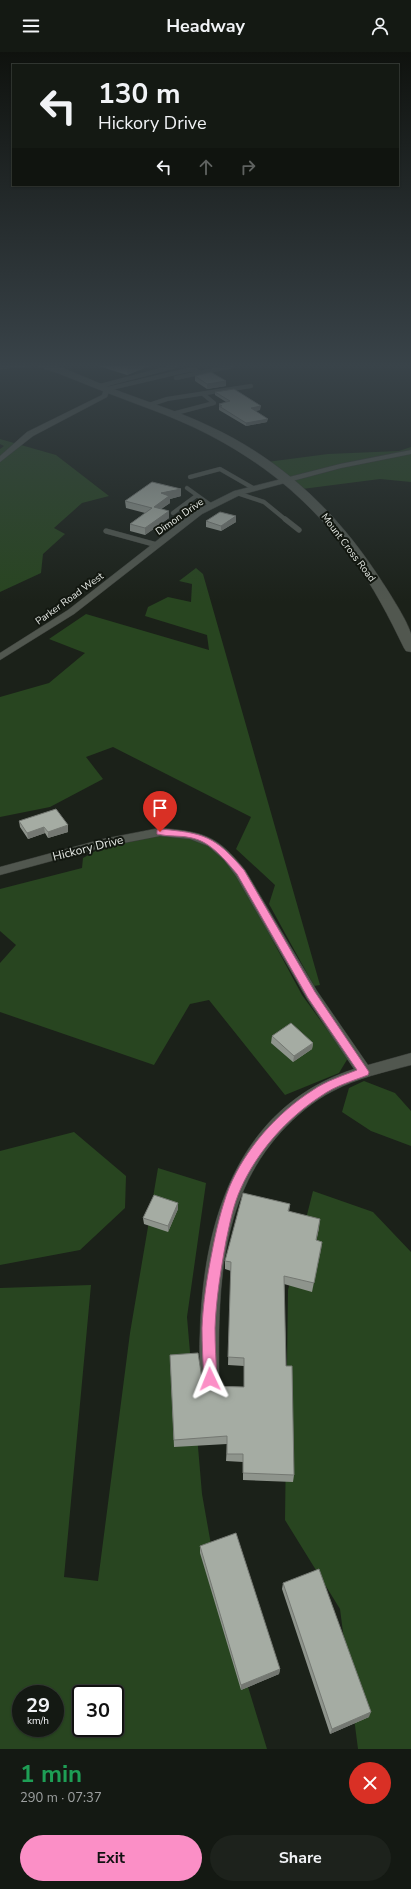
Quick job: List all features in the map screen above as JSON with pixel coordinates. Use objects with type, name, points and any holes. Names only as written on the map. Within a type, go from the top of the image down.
[{"type":"main road","name":"Mount Cross Road","points":[[236,443],[287,480],[327,516],[367,567],[411,648]]},
{"type":"street","points":[[0,460],[19,443]]},
{"type":"street","name":"Dimon Drive","points":[[148,552],[200,512],[237,494],[253,488],[340,466],[411,452]]},
{"type":"street","name":"Parker Road West","points":[[0,657],[65,616],[148,552]]},
{"type":"street","name":"Hickory Drive","points":[[0,871],[103,843],[160,832],[192,835],[212,843],[228,857],[241,873],[312,995],[364,1072]]},
{"type":"street","points":[[210,1379],[209,1328],[214,1273],[225,1217],[235,1188],[248,1162],[290,1113],[316,1093],[328,1086],[364,1072],[411,1059]]},
{"type":"lane","points":[[190,477],[220,469],[253,488]]},
{"type":"lane","points":[[187,488],[196,496],[212,506]]},
{"type":"lane","points":[[237,494],[264,502],[299,530]]},
{"type":"lane","points":[[173,513],[196,496]]},
{"type":"lane","points":[[106,531],[157,545]]},
{"type":"green space","points":[[15,443],[56,455],[109,496],[82,503],[54,528],[65,534],[43,554],[41,573],[0,592],[0,449],[4,446],[0,444]]},
{"type":"green space","points":[[411,447],[411,482],[380,479],[302,489],[267,462],[328,454],[399,451]]},
{"type":"green space","points":[[196,568],[203,574],[320,985],[314,986],[269,904],[275,885],[236,849],[251,817],[113,747],[86,757],[103,779],[50,807],[0,817],[0,697],[49,683],[85,653],[49,639],[86,614],[209,650],[207,635],[145,616],[148,607],[168,597],[191,602],[192,584],[179,581]]},
{"type":"green space","points":[[156,835],[195,839],[215,848],[235,870],[302,995],[348,1058],[339,1073],[285,1095],[209,1000],[190,1004],[154,1065],[0,1012],[0,963],[16,945],[0,931],[0,889],[82,868],[83,858],[101,848]]},
{"type":"green space","points":[[364,1081],[395,1093],[411,1111],[411,1146],[371,1131],[342,1112],[349,1088]]},
{"type":"green space","points":[[74,1132],[126,1176],[125,1208],[80,1250],[0,1265],[0,1151]]},
{"type":"green space","points":[[158,1168],[206,1183],[187,1317],[202,1494],[220,1595],[267,1749],[0,1749],[0,1288],[91,1285],[64,1577],[98,1581],[130,1333]]},
{"type":"green space","points":[[313,1191],[373,1212],[411,1252],[411,1749],[358,1749],[340,1609],[285,1520],[288,1290]]},
{"type":"building","points":[[152,482],[181,489],[161,493],[169,496],[154,507],[169,511],[145,528],[130,524],[152,508],[125,501]]},
{"type":"building","points":[[220,512],[236,516],[221,526],[206,521]]},
{"type":"building","points":[[56,809],[68,825],[48,832],[44,827],[27,833],[19,821]]},
{"type":"building","points":[[291,1023],[313,1043],[294,1056],[272,1036]]},
{"type":"building","points":[[243,1193],[290,1204],[288,1211],[320,1219],[316,1240],[322,1242],[314,1283],[284,1276],[286,1366],[292,1366],[294,1475],[243,1473],[243,1454],[227,1454],[227,1436],[174,1440],[170,1355],[198,1353],[202,1379],[208,1381],[208,1386],[244,1387],[244,1358],[228,1357],[231,1262],[225,1261]]},
{"type":"building","points":[[154,1195],[178,1203],[168,1226],[143,1218]]},
{"type":"building","points":[[236,1533],[280,1669],[241,1685],[200,1546]]},
{"type":"building","points":[[319,1569],[371,1712],[332,1729],[283,1583]]},
{"type":"route","points":[[160,832],[177,832],[207,840],[228,857],[241,873],[312,995],[364,1072],[328,1086],[316,1093],[290,1113],[248,1162],[235,1188],[225,1217],[214,1273],[209,1328],[210,1379]]}]
